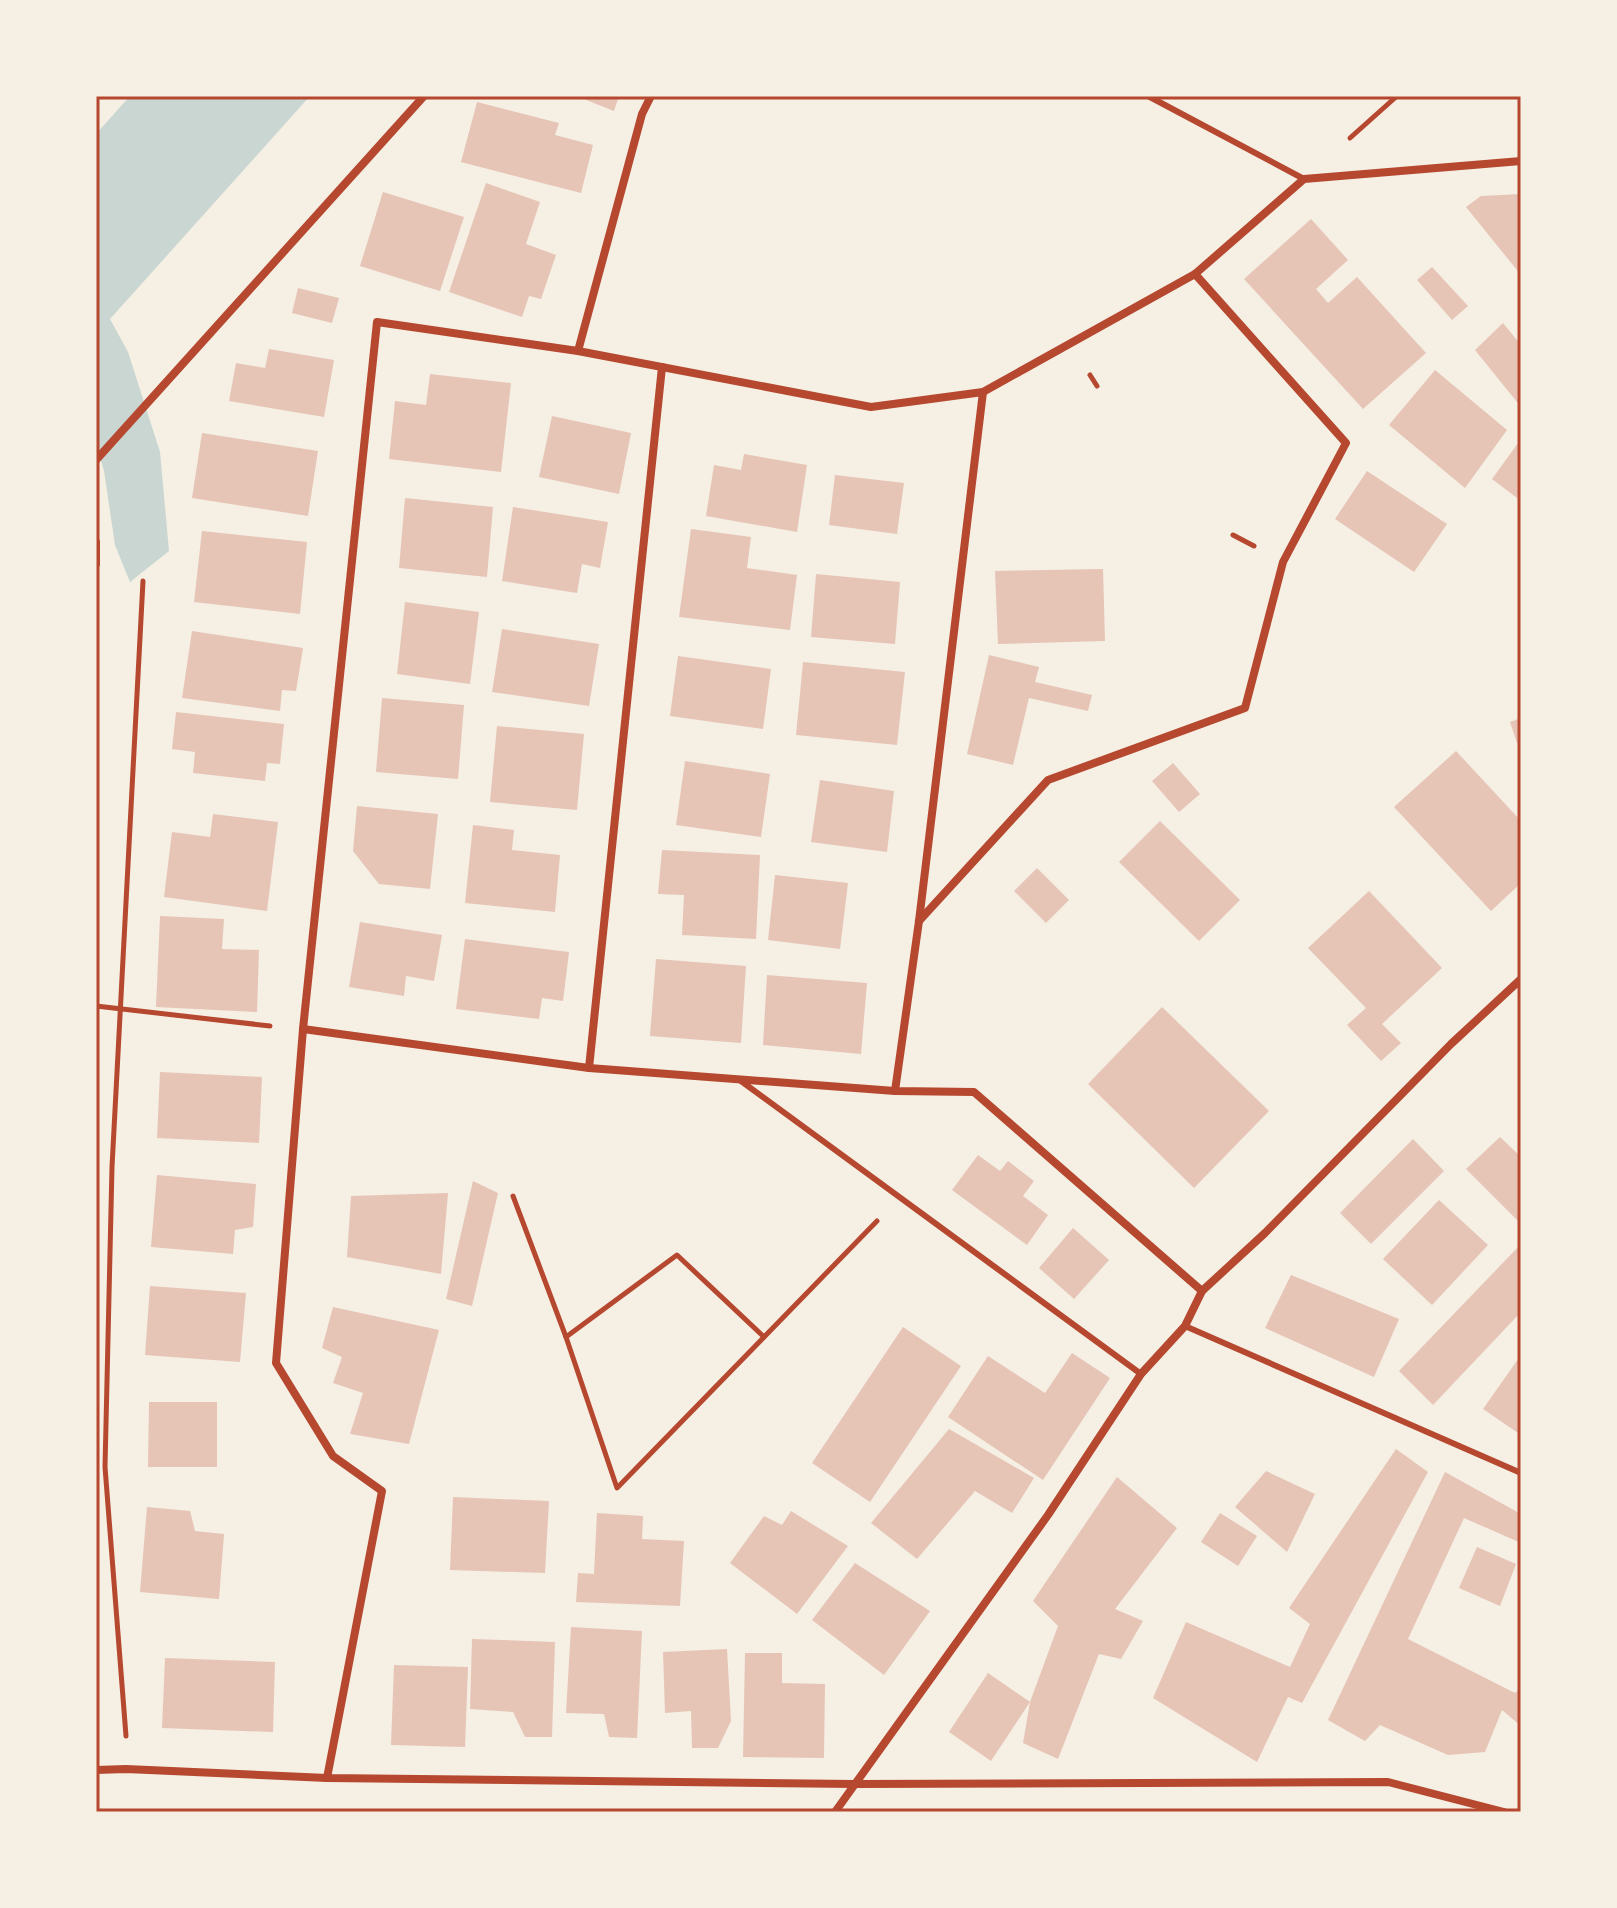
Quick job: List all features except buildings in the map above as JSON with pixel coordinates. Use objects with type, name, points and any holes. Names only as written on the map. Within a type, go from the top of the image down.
[{"type":"street","points":[[96,460],[424,96]]},
{"type":"street","points":[[578,351],[642,114],[651,96]]},
{"type":"street","points":[[327,1778],[382,1491],[333,1456],[276,1363],[303,1029],[377,322],[578,351],[871,407],[983,392],[1195,274],[1304,179],[1521,161]]},
{"type":"street","points":[[919,921],[1048,780],[1245,708],[1283,562],[1346,443],[1195,274]]},
{"type":"street","points":[[589,1068],[662,367]]},
{"type":"street","points":[[895,1091],[919,921],[983,392]]},
{"type":"street","points":[[96,542],[96,564]]},
{"type":"street","points":[[835,1812],[1048,1515],[1141,1374],[1185,1326],[1202,1291],[1265,1233],[1451,1044],[1521,979]]},
{"type":"street","points":[[303,1029],[589,1068],[895,1091],[974,1092],[1202,1291]]},
{"type":"street","points":[[96,1770],[327,1778],[854,1784],[1388,1782],[1504,1812]]},
{"type":"lane","points":[[1148,96],[1304,179]]},
{"type":"lane","points":[[738,1079],[1141,1374]]},
{"type":"lane","points":[[1185,1326],[1521,1473]]},
{"type":"path","points":[[126,1741],[105,1467],[112,1167],[143,581]]},
{"type":"path","points":[[96,1006],[303,1029]]},
{"type":"path","points":[[513,1196],[566,1337],[617,1488],[900,1198]]},
{"type":"path","points":[[566,1337],[677,1255],[764,1337]]},
{"type":"shaded area","points":[[130,96],[310,96],[110,319],[128,352],[160,452],[169,551],[130,582],[115,545],[104,471],[96,444],[96,134]]}]
